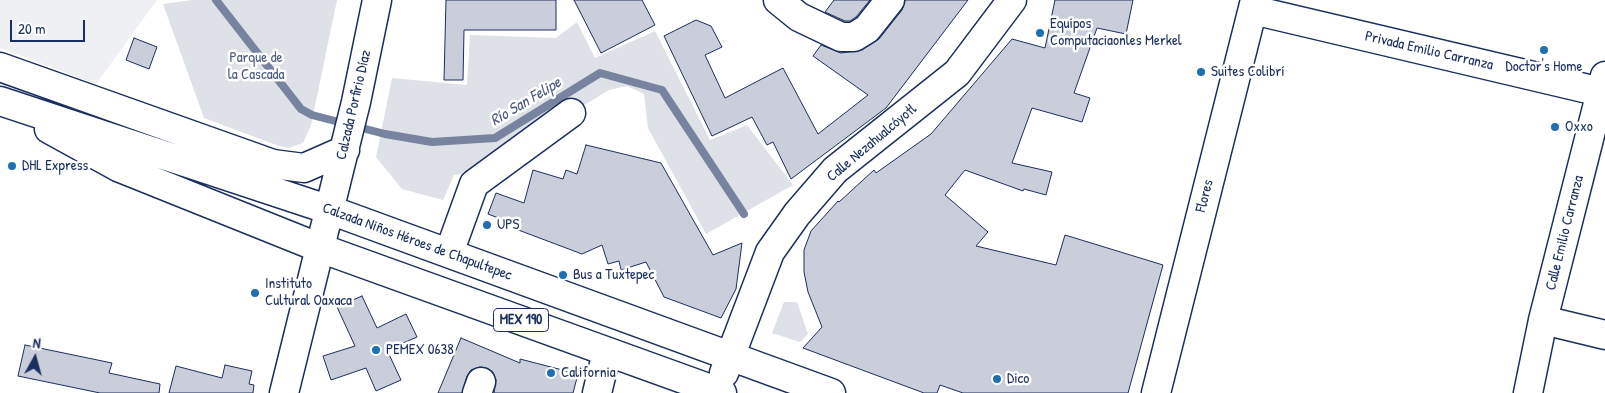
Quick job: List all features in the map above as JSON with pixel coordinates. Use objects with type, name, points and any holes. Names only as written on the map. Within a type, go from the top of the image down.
[{"type":"main road","name":"Calzada Porfirio Díaz","points":[[284,393],[356,102],[377,0]]},
{"type":"main road","points":[[778,0],[805,8],[841,37],[854,37],[867,29],[890,0]]},
{"type":"main road","name":"Calle Nezahualcóyotl","points":[[720,393],[729,356],[770,252],[797,214],[834,170],[957,73],[1012,0]]},
{"type":"main road","name":"Privada Emilio Carranza","points":[[1254,5],[1603,86]]},
{"type":"main road","name":"Flores","points":[[1156,393],[1254,5]]},
{"type":"main road","points":[[0,67],[273,164],[304,168],[344,150]]},
{"type":"main road","name":"Calle Emilio Carranza","points":[[1528,393],[1543,320],[1603,86]]},
{"type":"main road","name":"Calzada Niños Héroes de Chapultepec","points":[[0,102],[330,210],[832,393]]},
{"type":"main road","name":"Calzada Niños Héroes de Chapultepec","points":[[0,102],[118,167],[320,248],[720,393]]},
{"type":"main road","points":[[449,253],[474,184],[571,113]]},
{"type":"main road","points":[[1543,320],[1605,335]]},
{"type":"main road","points":[[597,393],[607,352]]},
{"type":"shaded area","points":[[0,0],[157,0],[96,84],[0,48]]},
{"type":"green space","name":"Parque de la Cascada","points":[[192,0],[337,0],[311,125],[303,143],[288,148],[279,146],[204,118],[163,4]]},
{"type":"green space","points":[[577,22],[595,58],[655,31],[710,140],[747,125],[793,185],[706,234],[648,128],[644,94],[627,86],[609,90],[474,172],[454,175],[443,200],[402,189],[376,157],[392,78],[467,85],[470,35],[556,38]]},
{"type":"green space","points":[[784,302],[797,302],[808,334],[800,342],[772,333]]},
{"type":"building","points":[[446,0],[556,0],[556,30],[464,30],[463,80],[444,80]]},
{"type":"building","points":[[574,0],[642,0],[655,25],[601,53]]},
{"type":"building","points":[[834,0],[870,0],[856,17],[850,21],[845,21],[825,12]]},
{"type":"building","points":[[905,0],[968,0],[886,108],[791,179],[773,142],[767,145],[752,117],[712,136],[664,36],[696,20],[711,26],[722,47],[705,55],[725,98],[783,68],[818,134],[868,95],[813,56],[821,45],[841,53],[862,50],[879,39],[902,10]]},
{"type":"building","points":[[1055,0],[1133,0],[1126,34],[1097,28],[1074,93],[1090,98],[1082,122],[1032,108],[1012,163],[1052,172],[1046,195],[1024,189],[1023,191],[965,170],[945,195],[988,232],[976,246],[1056,265],[1065,235],[1163,265],[1128,393],[963,393],[940,385],[937,393],[924,393],[803,348],[822,327],[808,292],[804,272],[804,250],[811,231],[838,201],[874,170],[876,173],[931,134],[1012,39],[1045,48]]},
{"type":"building","points":[[134,38],[157,47],[149,69],[126,60]]},
{"type":"building","points":[[586,145],[661,163],[713,255],[742,243],[736,289],[721,318],[664,297],[646,262],[621,270],[619,261],[608,264],[602,245],[582,254],[513,228],[514,224],[488,214],[496,193],[524,203],[533,170],[563,179],[566,170],[577,174]]},
{"type":"building","points":[[362,296],[377,328],[406,314],[417,337],[387,350],[401,380],[376,391],[366,368],[331,380],[323,356],[355,346],[337,307]]},
{"type":"building","points":[[461,338],[520,363],[520,359],[578,374],[573,393],[494,393],[496,380],[493,372],[487,368],[479,367],[471,370],[467,376],[462,393],[438,393]]},
{"type":"building","points":[[25,345],[112,363],[109,373],[160,384],[159,393],[100,393],[18,376]]},
{"type":"building","points":[[225,365],[252,371],[249,384],[254,385],[253,393],[169,393],[176,366],[222,378]]},
{"type":"waterway","name":"Río San Felipe","points":[[216,0],[301,109],[312,115],[385,134],[432,142],[495,138],[600,73],[662,90],[744,214]]},
{"type":"place","name":"Equipos Computaciaonles Merkel","points":[[1040,33]]},
{"type":"place","name":"Doctor's Home","points":[[1544,50]]},
{"type":"place","name":"Suites Colibrí","points":[[1201,72]]},
{"type":"place","name":"Oxxo","points":[[1555,127]]},
{"type":"place","name":"DHL Express","points":[[12,166]]},
{"type":"place","name":"UPS","points":[[487,225]]},
{"type":"place","name":"Bus a Tuxtepec","points":[[563,275]]},
{"type":"place","name":"Instituto Cultural Oaxaca","points":[[255,293]]},
{"type":"place","name":"PEMEX 0638","points":[[376,350]]},
{"type":"place","name":"California","points":[[551,373]]},
{"type":"place","name":"Dico","points":[[997,379]]}]
